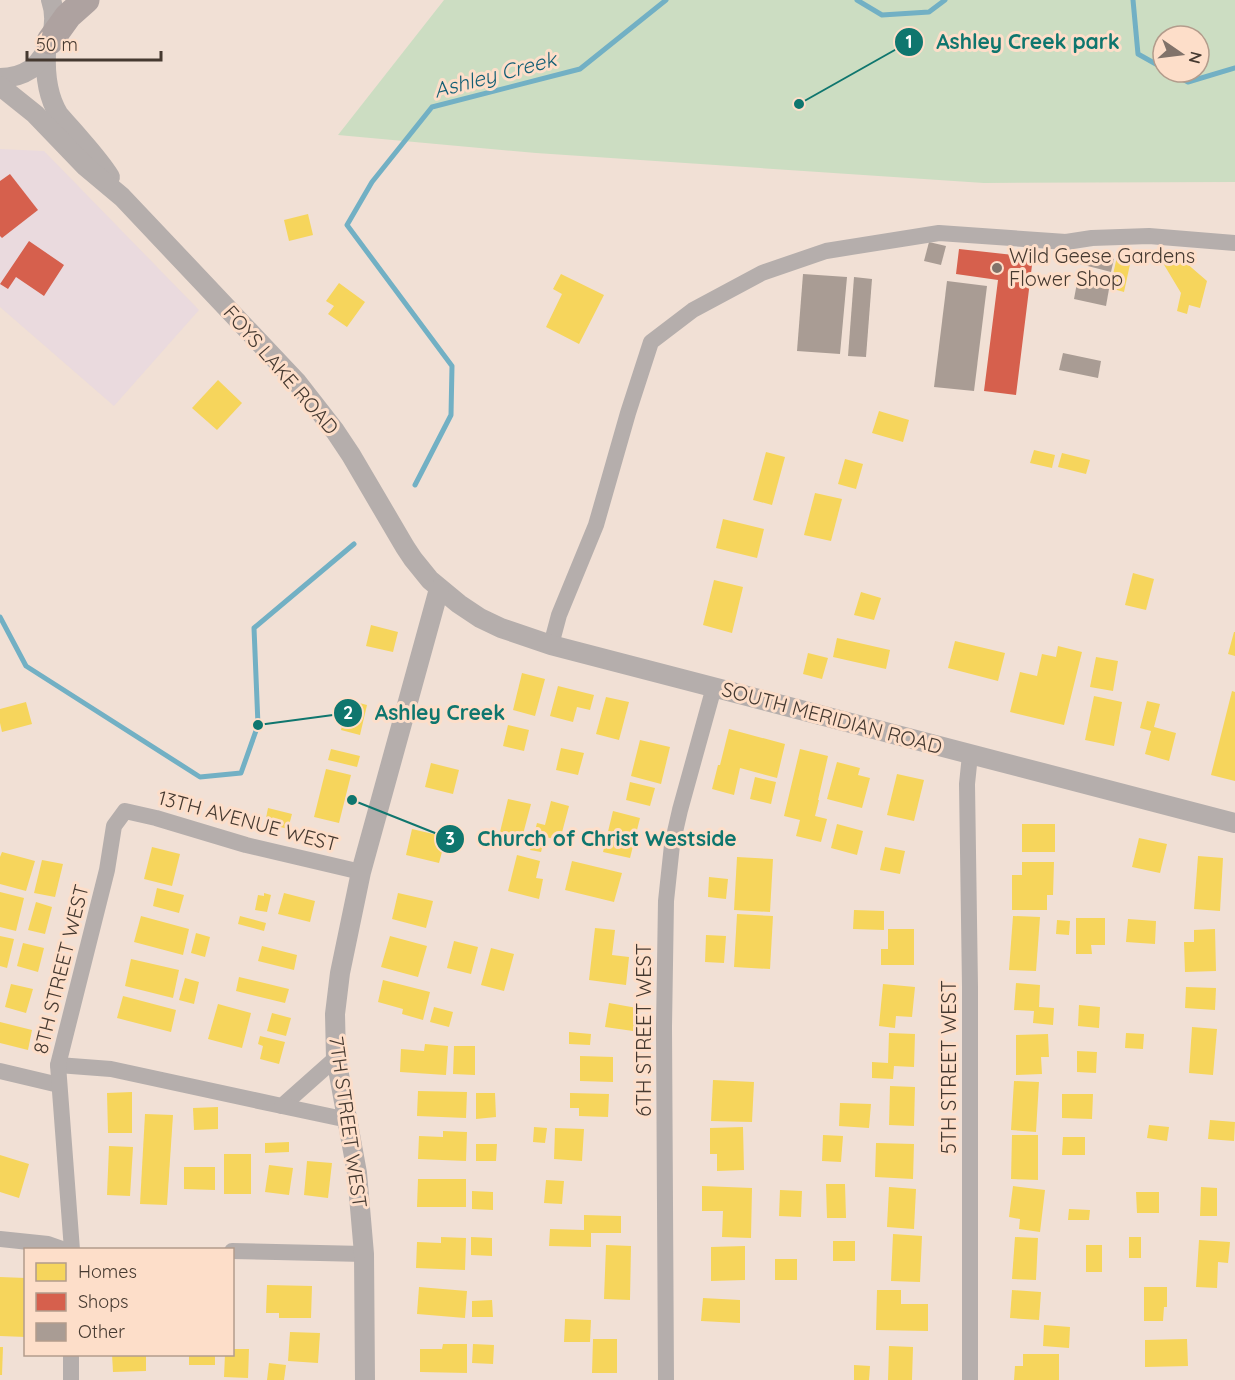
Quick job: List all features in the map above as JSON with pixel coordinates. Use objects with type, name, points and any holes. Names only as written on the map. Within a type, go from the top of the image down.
[{"type":"highway","points":[[48,46],[68,16],[86,0]]},
{"type":"street","name":"FOYS LAKE ROAD","points":[[51,0],[54,28],[48,46],[45,68],[47,85],[54,106],[101,163],[122,197]]},
{"type":"street","points":[[0,78],[9,78],[31,69],[48,46]]},
{"type":"street","name":"FOYS LAKE ROAD","points":[[0,86],[35,114],[85,166],[122,197],[311,399],[351,455],[413,560],[439,589]]},
{"type":"street","points":[[551,645],[560,615],[596,525],[651,342],[693,310],[762,273],[826,251],[939,232],[1066,242],[1092,238],[1149,236],[1235,243]]},
{"type":"street","name":"SOUTH MERIDIAN ROAD","points":[[439,589],[480,618],[501,628],[551,645],[1235,823]]},
{"type":"street","name":"7TH STREET WEST","points":[[365,1380],[364,1254],[357,1173],[336,1058],[335,1014],[340,973],[361,872],[439,589]]},
{"type":"street","name":"6TH STREET WEST","points":[[666,1380],[664,1027],[666,901],[672,845],[714,687]]},
{"type":"street","name":"5TH STREET WEST","points":[[970,755],[967,783],[970,987],[970,1380]]},
{"type":"street","name":"13TH AVENUE WEST","points":[[125,811],[361,872]]},
{"type":"street","name":"8TH STREET WEST","points":[[72,1248],[58,1065],[107,870],[114,826],[125,811]]},
{"type":"street","points":[[282,1106],[336,1058]]},
{"type":"street","points":[[58,1065],[111,1069],[348,1120]]},
{"type":"street","points":[[0,1071],[59,1085]]},
{"type":"street","points":[[0,1239],[48,1244],[59,1248]]},
{"type":"street","points":[[234,1251],[364,1254]]},
{"type":"street","points":[[71,1356],[71,1380]]},
{"type":"shaded area","points":[[0,149],[44,151],[199,310],[114,406],[0,307]]},
{"type":"green space","points":[[444,0],[1235,0],[1235,182],[984,183],[536,153],[338,135]]},
{"type":"building: Homes","points":[[308,214],[313,235],[289,241],[284,220]]},
{"type":"building: Homes","points":[[1118,252],[1132,255],[1124,292],[1110,288]]},
{"type":"building: Homes","points":[[1177,255],[1207,281],[1200,308],[1189,305],[1187,314],[1177,311],[1181,293],[1163,263]]},
{"type":"building: Homes","points":[[561,274],[604,295],[579,344],[546,327],[562,294],[553,289]]},
{"type":"building: Homes","points":[[339,283],[365,302],[347,327],[328,314],[334,306],[326,301]]},
{"type":"building: Homes","points":[[218,380],[242,403],[217,430],[192,408]]},
{"type":"building: Homes","points":[[879,411],[909,420],[903,442],[872,433]]},
{"type":"building: Homes","points":[[1034,450],[1055,455],[1052,468],[1030,463]]},
{"type":"building: Homes","points":[[766,452],[785,457],[772,505],[753,500]]},
{"type":"building: Homes","points":[[1062,453],[1090,460],[1086,474],[1058,467]]},
{"type":"building: Homes","points":[[845,459],[863,464],[856,489],[838,484]]},
{"type":"building: Homes","points":[[815,493],[842,499],[831,541],[804,535]]},
{"type":"building: Homes","points":[[723,519],[764,529],[757,558],[716,548]]},
{"type":"building: Homes","points":[[1133,573],[1154,579],[1146,610],[1125,605]]},
{"type":"building: Homes","points":[[714,580],[743,587],[732,633],[703,625]]},
{"type":"building: Homes","points":[[861,592],[881,598],[874,620],[854,615]]},
{"type":"building: Homes","points":[[371,625],[398,632],[393,652],[366,646]]},
{"type":"building: Homes","points":[[1235,632],[1235,656],[1228,654]]},
{"type":"building: Homes","points":[[837,638],[890,650],[886,669],[833,657]]},
{"type":"building: Homes","points":[[955,641],[1005,653],[998,681],[948,668]]},
{"type":"building: Homes","points":[[1058,646],[1082,652],[1064,725],[1010,712],[1020,672],[1037,676],[1042,654],[1056,657]]},
{"type":"building: Homes","points":[[808,653],[828,658],[822,679],[803,674]]},
{"type":"building: Homes","points":[[1096,657],[1118,661],[1113,691],[1090,687]]},
{"type":"building: Homes","points":[[522,673],[545,679],[535,716],[513,710]]},
{"type":"building: Homes","points":[[558,686],[594,695],[590,710],[577,707],[573,722],[550,716]]},
{"type":"building: Homes","points":[[1232,691],[1235,692],[1235,781],[1211,775]]},
{"type":"building: Homes","points":[[1094,696],[1122,702],[1114,746],[1085,740]]},
{"type":"building: Homes","points":[[606,697],[629,702],[619,740],[596,734]]},
{"type":"building: Homes","points":[[348,700],[367,705],[360,735],[341,730]]},
{"type":"building: Homes","points":[[1147,701],[1160,704],[1154,727],[1176,733],[1169,761],[1145,754],[1151,731],[1140,728]]},
{"type":"building: Homes","points":[[26,702],[32,724],[2,732],[0,709]]},
{"type":"building: Homes","points":[[508,725],[529,730],[524,751],[503,746]]},
{"type":"building: Homes","points":[[729,729],[785,744],[777,778],[740,768],[734,795],[712,789]]},
{"type":"building: Homes","points":[[640,740],[670,747],[661,784],[631,776]]},
{"type":"building: Homes","points":[[561,748],[584,753],[578,775],[556,770]]},
{"type":"building: Homes","points":[[331,749],[360,756],[357,767],[328,760]]},
{"type":"building: Homes","points":[[800,749],[828,756],[815,816],[827,819],[821,842],[796,836],[800,820],[784,816]]},
{"type":"building: Homes","points":[[837,762],[860,768],[858,775],[870,778],[862,808],[827,799]]},
{"type":"building: Homes","points":[[431,763],[459,770],[453,794],[425,787]]},
{"type":"building: Homes","points":[[326,769],[351,775],[339,823],[314,817]]},
{"type":"building: Homes","points":[[897,774],[924,780],[914,821],[887,815]]},
{"type":"building: Homes","points":[[755,777],[776,782],[771,804],[750,799]]},
{"type":"building: Homes","points":[[630,782],[655,788],[650,806],[626,800]]},
{"type":"building: Homes","points":[[508,799],[531,804],[522,838],[500,832]]},
{"type":"building: Homes","points":[[551,801],[569,806],[560,840],[545,837],[541,852],[530,850],[537,823],[545,825]]},
{"type":"building: Homes","points":[[268,808],[292,814],[288,829],[265,823]]},
{"type":"building: Homes","points":[[613,811],[640,818],[630,858],[603,852]]},
{"type":"building: Homes","points":[[837,824],[863,831],[857,855],[831,848]]},
{"type":"building: Homes","points":[[1022,824],[1055,824],[1055,852],[1022,852]]},
{"type":"building: Homes","points":[[412,829],[446,837],[439,863],[406,855]]},
{"type":"building: Homes","points":[[1139,838],[1167,844],[1160,873],[1132,867]]},
{"type":"building: Homes","points":[[152,847],[180,854],[172,886],[144,879]]},
{"type":"building: Homes","points":[[885,847],[905,851],[900,874],[880,870]]},
{"type":"building: Homes","points":[[2,852],[35,861],[26,891],[0,884]]},
{"type":"building: Homes","points":[[517,855],[540,861],[536,878],[543,879],[539,899],[508,891]]},
{"type":"building: Homes","points":[[1198,856],[1223,858],[1220,911],[1194,909]]},
{"type":"building: Homes","points":[[737,857],[773,859],[770,912],[734,910]]},
{"type":"building: Homes","points":[[42,860],[63,864],[55,897],[34,893]]},
{"type":"building: Homes","points":[[572,861],[622,873],[614,902],[565,890]]},
{"type":"building: Homes","points":[[1022,862],[1054,862],[1053,895],[1047,895],[1047,910],[1012,910],[1012,875],[1022,875]]},
{"type":"building: Homes","points":[[709,877],[728,879],[726,899],[708,897]]},
{"type":"building: Homes","points":[[157,888],[184,895],[179,913],[153,906]]},
{"type":"building: Homes","points":[[0,892],[24,898],[16,931],[0,927]]},
{"type":"building: Homes","points":[[264,893],[271,895],[267,912],[255,910],[258,895],[264,896]]},
{"type":"building: Homes","points":[[284,893],[315,901],[310,922],[278,914]]},
{"type":"building: Homes","points":[[398,893],[433,901],[426,928],[392,919]]},
{"type":"building: Homes","points":[[36,902],[52,907],[45,934],[28,930]]},
{"type":"building: Homes","points":[[854,910],[884,911],[884,930],[853,929]]},
{"type":"building: Homes","points":[[737,914],[773,916],[770,969],[734,967]]},
{"type":"building: Homes","points":[[141,916],[189,929],[183,955],[134,942]]},
{"type":"building: Homes","points":[[240,916],[266,923],[264,931],[238,924]]},
{"type":"building: Homes","points":[[1013,916],[1040,917],[1036,971],[1009,970]]},
{"type":"building: Homes","points":[[1076,918],[1105,918],[1105,945],[1091,945],[1092,954],[1076,954]]},
{"type":"building: Homes","points":[[1128,919],[1156,921],[1155,944],[1126,942]]},
{"type":"building: Homes","points":[[1057,920],[1070,921],[1069,935],[1056,934]]},
{"type":"building: Homes","points":[[595,928],[615,930],[612,955],[629,957],[626,985],[589,980]]},
{"type":"building: Homes","points":[[888,929],[914,929],[914,965],[881,965],[881,949],[888,949]]},
{"type":"building: Homes","points":[[1215,929],[1216,971],[1185,972],[1184,942],[1194,942],[1194,930]]},
{"type":"building: Homes","points":[[196,933],[210,937],[205,957],[191,953]]},
{"type":"building: Homes","points":[[706,935],[726,936],[724,963],[705,962]]},
{"type":"building: Homes","points":[[0,936],[14,939],[7,968],[0,966]]},
{"type":"building: Homes","points":[[390,936],[427,946],[418,977],[381,967]]},
{"type":"building: Homes","points":[[454,941],[478,947],[471,974],[447,968]]},
{"type":"building: Homes","points":[[23,943],[44,948],[38,972],[17,966]]},
{"type":"building: Homes","points":[[262,946],[297,955],[294,970],[258,961]]},
{"type":"building: Homes","points":[[491,948],[514,954],[504,991],[481,985]]},
{"type":"building: Homes","points":[[131,959],[179,970],[173,998],[125,986]]},
{"type":"building: Homes","points":[[239,977],[289,989],[285,1003],[236,991]]},
{"type":"building: Homes","points":[[185,978],[199,982],[194,1004],[179,1000]]},
{"type":"building: Homes","points":[[383,980],[430,992],[423,1020],[402,1014],[403,1009],[378,1002]]},
{"type":"building: Homes","points":[[1016,983],[1040,985],[1039,1007],[1054,1008],[1053,1025],[1033,1023],[1034,1011],[1014,1010]]},
{"type":"building: Homes","points":[[11,984],[33,989],[26,1013],[5,1007]]},
{"type":"building: Homes","points":[[883,984],[915,987],[912,1017],[896,1016],[895,1028],[879,1026]]},
{"type":"building: Homes","points":[[1186,987],[1216,988],[1215,1010],[1185,1008]]},
{"type":"building: Homes","points":[[123,996],[176,1010],[171,1032],[117,1018]]},
{"type":"building: Homes","points":[[609,1003],[637,1008],[633,1031],[605,1027]]},
{"type":"building: Homes","points":[[218,1004],[251,1013],[242,1048],[208,1039]]},
{"type":"building: Homes","points":[[1079,1005],[1100,1007],[1099,1028],[1078,1026]]},
{"type":"building: Homes","points":[[434,1007],[453,1012],[449,1027],[430,1022]]},
{"type":"building: Homes","points":[[272,1013],[291,1018],[286,1036],[267,1031]]},
{"type":"building: Homes","points":[[0,1022],[32,1030],[28,1050],[0,1043]]},
{"type":"building: Homes","points":[[1192,1027],[1217,1029],[1213,1075],[1189,1073]]},
{"type":"building: Homes","points":[[569,1032],[591,1034],[590,1045],[569,1044]]},
{"type":"building: Homes","points":[[889,1033],[915,1034],[914,1067],[894,1066],[893,1079],[872,1078],[872,1062],[888,1063]]},
{"type":"building: Homes","points":[[1126,1033],[1144,1034],[1143,1049],[1125,1048]]},
{"type":"building: Homes","points":[[1048,1034],[1049,1057],[1041,1057],[1042,1074],[1016,1075],[1016,1035]]},
{"type":"building: Homes","points":[[260,1036],[285,1042],[279,1064],[260,1059],[263,1046],[258,1044]]},
{"type":"building: Homes","points":[[425,1044],[448,1046],[446,1075],[400,1072],[401,1049],[424,1051]]},
{"type":"building: Homes","points":[[454,1046],[475,1046],[475,1075],[453,1074]]},
{"type":"building: Homes","points":[[1077,1051],[1097,1052],[1096,1073],[1077,1072]]},
{"type":"building: Homes","points":[[580,1056],[613,1057],[613,1082],[580,1081]]},
{"type":"building: Homes","points":[[713,1080],[754,1082],[752,1122],[711,1121]]},
{"type":"building: Homes","points":[[1014,1081],[1039,1082],[1036,1132],[1011,1130]]},
{"type":"building: Homes","points":[[890,1086],[915,1087],[914,1126],[889,1125]]},
{"type":"building: Homes","points":[[418,1091],[467,1092],[466,1118],[417,1116]]},
{"type":"building: Homes","points":[[132,1092],[132,1133],[108,1133],[107,1093]]},
{"type":"building: Homes","points":[[476,1093],[495,1093],[496,1117],[476,1119]]},
{"type":"building: Homes","points":[[570,1093],[609,1094],[608,1117],[579,1116],[579,1108],[570,1108]]},
{"type":"building: Homes","points":[[1062,1094],[1093,1094],[1092,1119],[1062,1118]]},
{"type":"building: Homes","points":[[840,1103],[871,1104],[869,1128],[839,1126]]},
{"type":"building: Homes","points":[[218,1107],[218,1129],[194,1130],[193,1108]]},
{"type":"building: Homes","points":[[145,1114],[173,1115],[167,1205],[140,1204]]},
{"type":"building: Homes","points":[[1210,1120],[1235,1122],[1234,1141],[1208,1139]]},
{"type":"building: Homes","points":[[1149,1125],[1169,1127],[1167,1141],[1147,1138]]},
{"type":"building: Homes","points":[[534,1127],[547,1128],[545,1143],[533,1142]]},
{"type":"building: Homes","points":[[743,1127],[744,1170],[717,1171],[717,1154],[710,1154],[710,1128]]},
{"type":"building: Homes","points":[[555,1128],[584,1129],[582,1161],[554,1159]]},
{"type":"building: Homes","points":[[443,1131],[467,1132],[466,1161],[418,1159],[419,1136],[443,1137]]},
{"type":"building: Homes","points":[[823,1135],[843,1136],[841,1162],[822,1161]]},
{"type":"building: Homes","points":[[1012,1135],[1038,1135],[1038,1180],[1011,1179]]},
{"type":"building: Homes","points":[[1063,1137],[1085,1137],[1085,1155],[1062,1155]]},
{"type":"building: Homes","points":[[289,1142],[289,1152],[265,1153],[265,1143]]},
{"type":"building: Homes","points":[[876,1143],[914,1144],[913,1179],[875,1177]]},
{"type":"building: Homes","points":[[476,1144],[497,1144],[496,1161],[476,1161]]},
{"type":"building: Homes","points":[[109,1146],[133,1147],[130,1196],[107,1195]]},
{"type":"building: Homes","points":[[224,1154],[251,1154],[251,1194],[224,1194]]},
{"type":"building: Homes","points":[[0,1155],[29,1164],[19,1198],[0,1192]]},
{"type":"building: Homes","points":[[307,1161],[332,1163],[328,1198],[304,1195]]},
{"type":"building: Homes","points":[[269,1165],[293,1168],[289,1195],[265,1192]]},
{"type":"building: Homes","points":[[184,1167],[215,1167],[215,1190],[184,1189]]},
{"type":"building: Homes","points":[[418,1179],[466,1179],[466,1207],[417,1207]]},
{"type":"building: Homes","points":[[546,1180],[564,1181],[562,1204],[544,1203]]},
{"type":"building: Homes","points":[[826,1184],[845,1184],[846,1218],[827,1218]]},
{"type":"building: Homes","points":[[702,1186],[752,1188],[751,1238],[722,1237],[723,1211],[702,1211]]},
{"type":"building: Homes","points":[[1013,1186],[1045,1190],[1040,1232],[1019,1229],[1020,1219],[1009,1217]]},
{"type":"building: Homes","points":[[889,1187],[916,1189],[914,1229],[887,1227]]},
{"type":"building: Homes","points":[[1201,1187],[1217,1188],[1217,1216],[1200,1216]]},
{"type":"building: Homes","points":[[780,1190],[802,1191],[801,1217],[779,1216]]},
{"type":"building: Homes","points":[[472,1191],[493,1192],[493,1210],[472,1209]]},
{"type":"building: Homes","points":[[1136,1192],[1159,1192],[1159,1213],[1137,1213]]},
{"type":"building: Homes","points":[[1069,1209],[1090,1210],[1089,1220],[1068,1220]]},
{"type":"building: Homes","points":[[584,1215],[621,1216],[621,1233],[591,1233],[591,1247],[549,1246],[550,1229],[584,1230]]},
{"type":"building: Homes","points":[[893,1234],[922,1236],[920,1282],[891,1281]]},
{"type":"building: Homes","points":[[441,1237],[466,1238],[465,1270],[416,1268],[417,1242],[441,1243]]},
{"type":"building: Homes","points":[[471,1237],[492,1238],[492,1256],[471,1255]]},
{"type":"building: Homes","points":[[1015,1237],[1038,1238],[1036,1280],[1012,1279]]},
{"type":"building: Homes","points":[[1129,1237],[1141,1237],[1141,1258],[1129,1258]]},
{"type":"building: Homes","points":[[1199,1240],[1230,1242],[1228,1263],[1218,1262],[1217,1288],[1196,1287]]},
{"type":"building: Homes","points":[[833,1241],[855,1241],[855,1261],[833,1261]]},
{"type":"building: Homes","points":[[606,1245],[631,1246],[630,1300],[604,1299]]},
{"type":"building: Homes","points":[[1086,1245],[1102,1245],[1102,1272],[1086,1272]]},
{"type":"building: Homes","points":[[745,1246],[745,1280],[711,1281],[711,1247]]},
{"type":"building: Homes","points":[[775,1259],[797,1259],[797,1280],[775,1280]]},
{"type":"building: Homes","points":[[0,1277],[24,1278],[24,1337],[0,1336]]},
{"type":"building: Homes","points":[[267,1285],[312,1286],[311,1318],[279,1318],[279,1313],[266,1313]]},
{"type":"building: Homes","points":[[419,1287],[467,1291],[465,1318],[417,1314]]},
{"type":"building: Homes","points":[[1144,1287],[1167,1287],[1167,1307],[1164,1307],[1163,1321],[1144,1321]]},
{"type":"building: Homes","points":[[877,1290],[901,1290],[901,1304],[928,1304],[928,1331],[876,1330]]},
{"type":"building: Homes","points":[[1012,1290],[1041,1292],[1039,1320],[1010,1318]]},
{"type":"building: Homes","points":[[703,1298],[740,1300],[740,1323],[701,1321]]},
{"type":"building: Homes","points":[[492,1300],[493,1317],[472,1317],[472,1301]]},
{"type":"building: Homes","points":[[565,1319],[591,1320],[590,1342],[564,1342]]},
{"type":"building: Homes","points":[[1044,1325],[1070,1327],[1069,1348],[1043,1346]]},
{"type":"building: Homes","points":[[290,1332],[320,1333],[318,1363],[288,1361]]},
{"type":"building: Homes","points":[[593,1339],[617,1339],[617,1373],[592,1373]]},
{"type":"building: Homes","points":[[1187,1339],[1188,1366],[1145,1367],[1145,1340]]},
{"type":"building: Homes","points":[[443,1344],[467,1344],[467,1373],[420,1372],[420,1349],[442,1349]]},
{"type":"building: Homes","points":[[473,1344],[494,1345],[493,1364],[472,1363]]},
{"type":"building: Homes","points":[[889,1346],[913,1347],[912,1380],[888,1380]]},
{"type":"building: Homes","points":[[0,1347],[3,1347],[2,1375],[0,1375]]},
{"type":"building: Homes","points":[[234,1349],[249,1349],[248,1378],[224,1377],[225,1356],[234,1356]]},
{"type":"building: Homes","points":[[1023,1354],[1059,1354],[1059,1380],[1014,1380],[1015,1366],[1023,1366]]},
{"type":"building: Homes","points":[[112,1356],[146,1356],[146,1371],[113,1372]]},
{"type":"building: Homes","points":[[189,1356],[215,1356],[215,1365],[189,1365]]},
{"type":"building: Homes","points":[[269,1363],[286,1365],[284,1380],[267,1380]]},
{"type":"building: Homes","points":[[854,1365],[870,1366],[869,1380],[854,1380]]},
{"type":"building: Shops","points":[[10,174],[38,210],[2,238],[0,236],[0,181]]},
{"type":"building: Shops","points":[[29,241],[64,265],[44,296],[16,277],[8,289],[0,284]]},
{"type":"building: Shops","points":[[959,249],[1033,257],[1016,395],[984,391],[998,280],[956,274]]},
{"type":"building: Other","points":[[929,242],[946,246],[941,265],[924,261]]},
{"type":"building: Other","points":[[1084,252],[1114,259],[1111,272],[1080,264]]},
{"type":"building: Other","points":[[803,274],[847,277],[840,354],[797,351]]},
{"type":"building: Other","points":[[854,277],[872,279],[866,357],[848,356]]},
{"type":"building: Other","points":[[947,281],[987,286],[974,391],[934,387]]},
{"type":"building: Other","points":[[1077,283],[1109,289],[1106,306],[1074,299]]},
{"type":"building: Other","points":[[1063,353],[1101,361],[1098,378],[1059,370]]},
{"type":"waterway","name":"Ashley Creek","points":[[415,485],[451,415],[452,366],[347,225],[372,182],[432,107],[580,69],[666,0]]},
{"type":"waterway","name":"Ashley Creek","points":[[857,0],[882,15],[929,12],[945,0]]},
{"type":"waterway","name":"Ashley Creek","points":[[1133,0],[1138,54],[1151,61]]},
{"type":"waterway","name":"Ashley Creek","points":[[1211,75],[1235,68]]},
{"type":"waterway","name":"Ashley Creek","points":[[0,617],[26,666],[200,777],[241,773],[258,725],[254,628],[354,544]]},
{"type":"place","name":"Ashley Creek park","points":[[799,104]]},
{"type":"place","name":"Wild Geese Gardens Flower Shop","points":[[997,268]]},
{"type":"place","name":"Ashley Creek","points":[[258,725]]},
{"type":"place","name":"Church of Christ Westside","points":[[352,800]]}]
